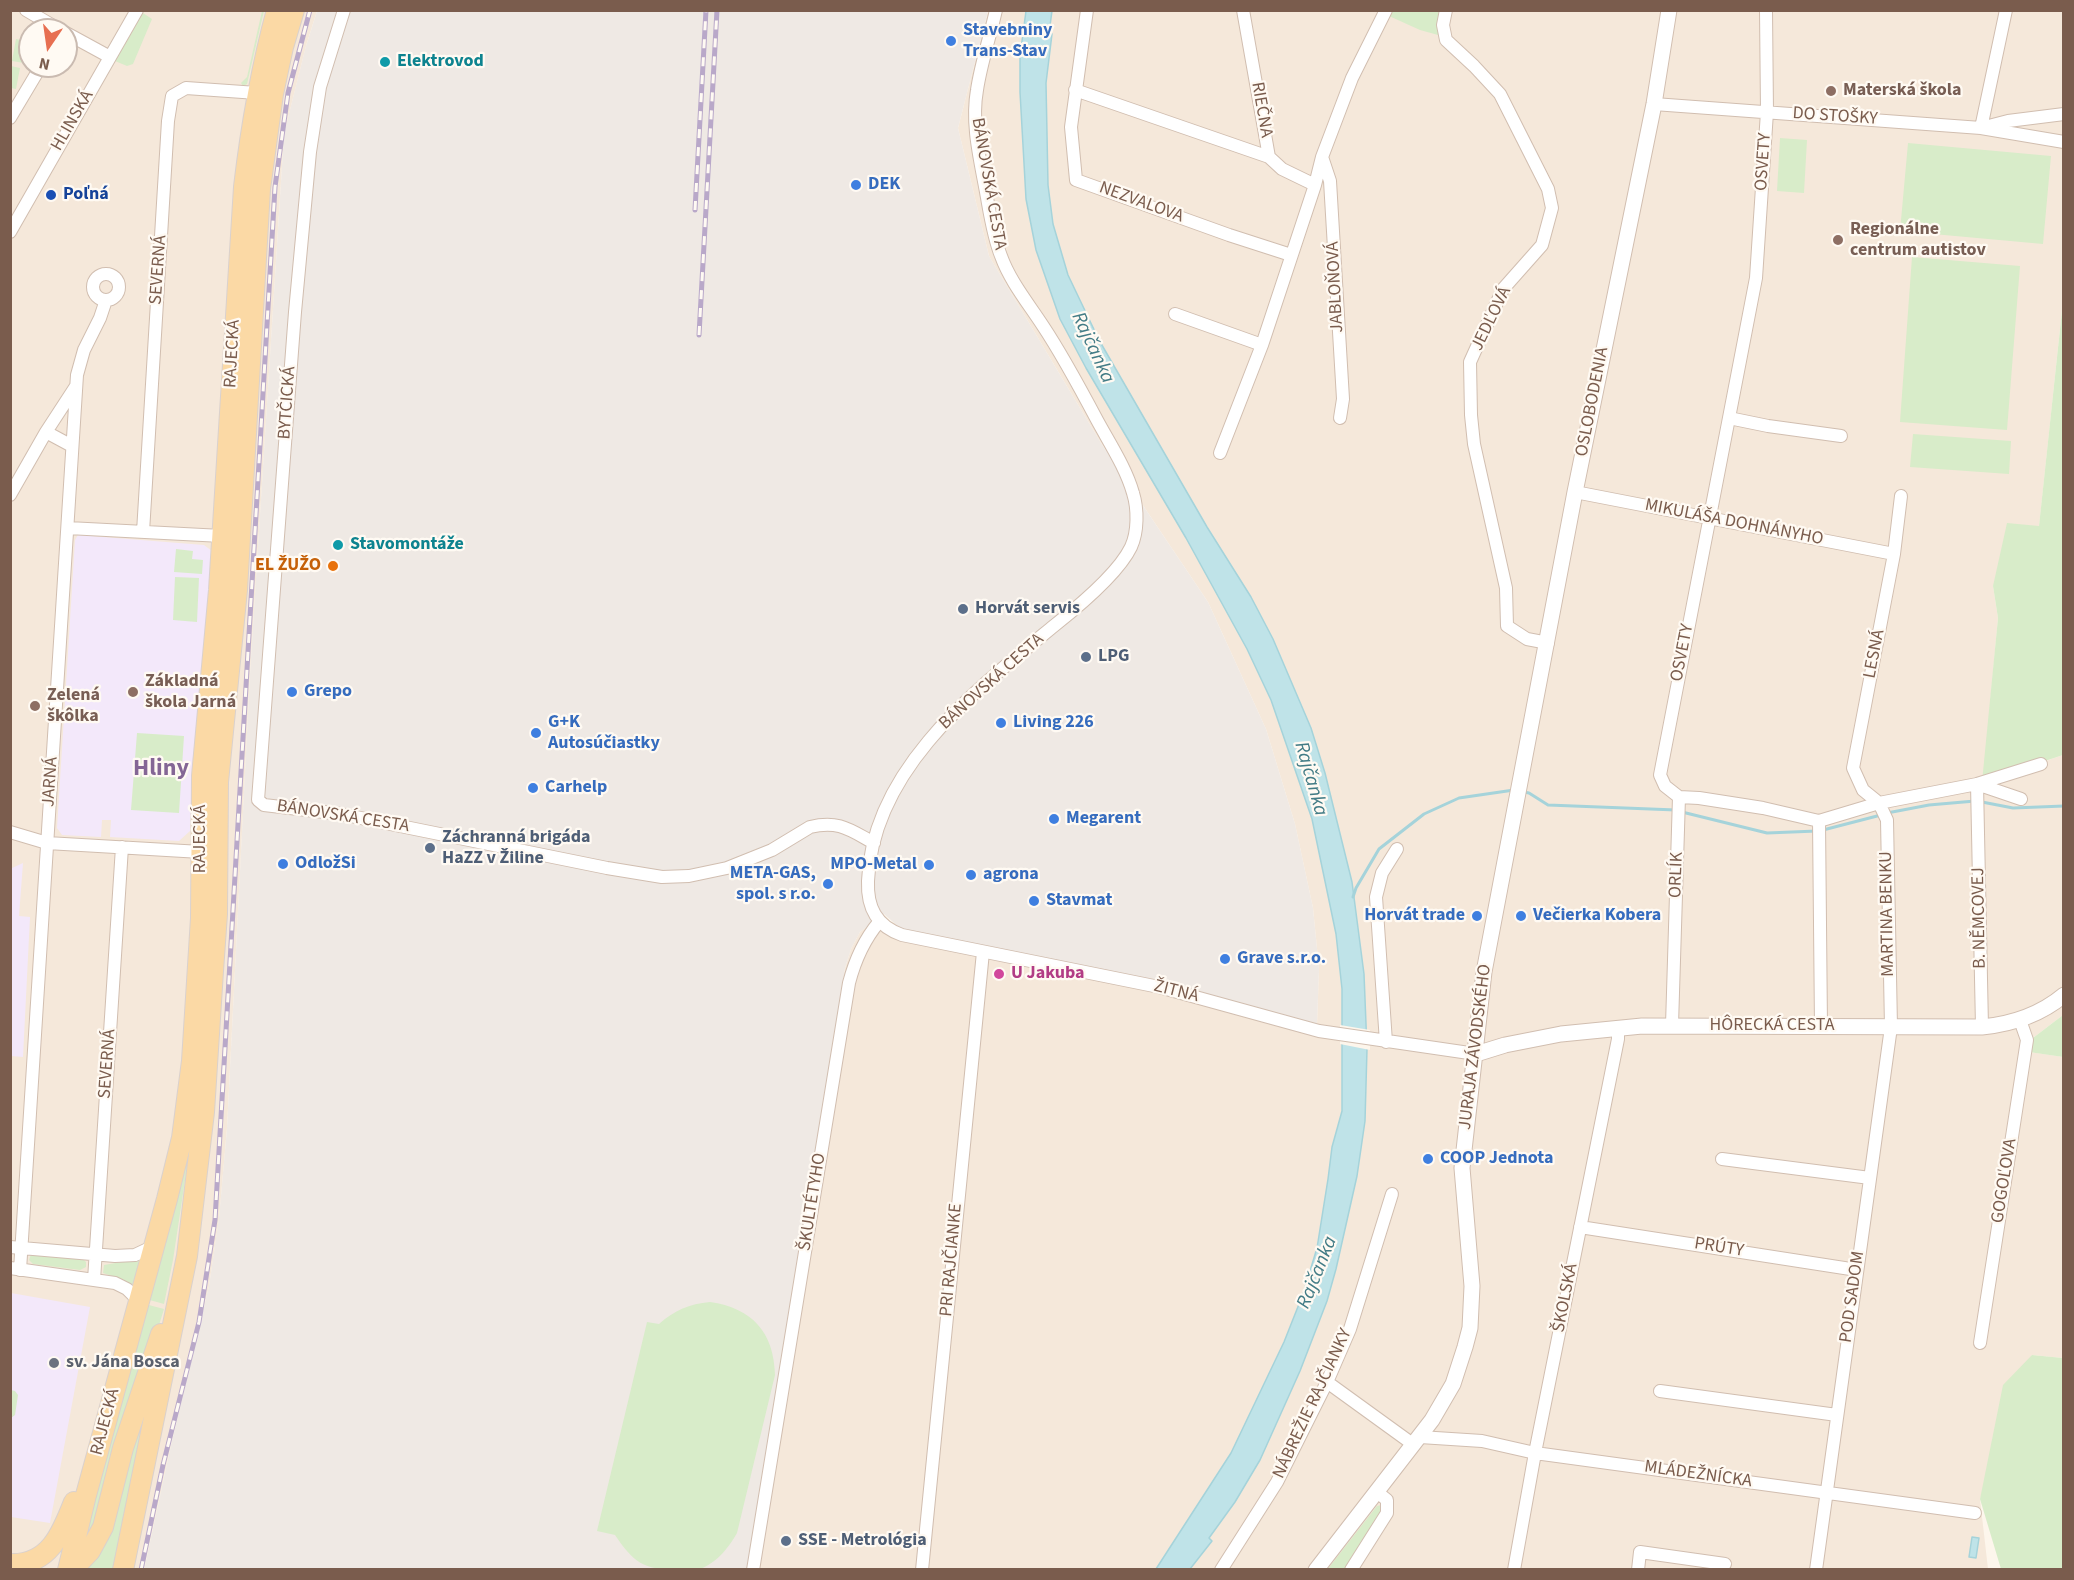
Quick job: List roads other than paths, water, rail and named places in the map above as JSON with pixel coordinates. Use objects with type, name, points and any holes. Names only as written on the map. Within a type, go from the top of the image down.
[{"type":"main road","name":"RAJECKÁ","points":[[70,1569],[91,1479],[182,1138],[192,1061],[199,959],[204,745],[215,642],[243,198],[250,130],[277,10]]},
{"type":"main road","name":"RAJECKÁ","points":[[123,1569],[177,1309],[194,1207],[205,1100],[217,914],[218,782],[237,590],[260,189],[273,94],[294,10]]},
{"type":"main road","points":[[70,1569],[90,1551],[98,1539],[123,1448],[159,1337],[177,1309]]},
{"type":"main road","points":[[10,1564],[27,1562],[46,1553],[61,1533],[77,1493],[91,1479]]},
{"type":"street","points":[[26,10],[40,18]]},
{"type":"street","name":"HLINSKÁ","points":[[10,232],[137,10]]},
{"type":"street","name":"BYTČICKÁ","points":[[258,800],[295,312],[310,152],[320,87],[344,10]]},
{"type":"street","name":"BÁNOVSKÁ CESTA","points":[[258,800],[264,805],[341,814],[662,877],[689,876],[728,867],[751,859],[810,827],[821,825],[841,826],[874,843],[900,780],[931,738],[982,686],[1084,601],[1101,584],[1126,556],[1135,530],[1136,511],[1130,482],[1059,352],[1011,278],[997,246],[982,171],[975,111],[980,70],[996,10]]},
{"type":"street","points":[[1087,10],[1075,90],[1269,157]]},
{"type":"street","name":"RIEČNA","points":[[1243,10],[1269,157],[1282,169],[1315,185]]},
{"type":"street","name":"JABLOŇOVÁ","points":[[1220,453],[1262,345],[1315,185],[1322,157],[1352,78],[1386,10]]},
{"type":"street","name":"JEDĽOVÁ","points":[[1446,10],[1443,25],[1446,40],[1500,93],[1548,189],[1552,208],[1542,245],[1503,289],[1470,362],[1474,444],[1506,588],[1507,626],[1527,639],[1548,643]]},
{"type":"street","name":"OSLOBODENIA","points":[[1519,790],[1575,492],[1654,104],[1669,10]]},
{"type":"street","name":"OSVETY","points":[[1678,806],[1660,775],[1757,269],[1767,112],[1766,10]]},
{"type":"street","points":[[1981,128],[2006,10]]},
{"type":"street","points":[[78,40],[110,57]]},
{"type":"street","points":[[10,118],[34,78]]},
{"type":"street","name":"SEVERNÁ","points":[[143,532],[172,96],[186,88],[258,93]]},
{"type":"street","name":"NEZVALOVA","points":[[1075,90],[1071,127],[1076,180],[1291,255]]},
{"type":"street","name":"DO STOŠKY","points":[[1654,104],[1981,128],[2064,142]]},
{"type":"street","name":"DO STOŠKY","points":[[1981,128],[2008,121],[2064,114]]},
{"type":"street","name":"JABLOŇOVÁ","points":[[1322,157],[1330,181],[1343,399],[1340,418]]},
{"type":"street","name":"JARNÁ","points":[[15,1269],[47,843],[76,384],[84,350],[106,300]]},
{"type":"street","points":[[1175,314],[1262,345]]},
{"type":"street","points":[[10,495],[76,384]]},
{"type":"street","points":[[1728,418],[1840,436]]},
{"type":"street","points":[[46,432],[72,446]]},
{"type":"street","name":"MIKULÁŠA DOHNÁNYHO","points":[[1575,492],[1894,554]]},
{"type":"street","name":"LESNÁ","points":[[1883,811],[1863,789],[1852,768],[1894,554],[1901,496]]},
{"type":"street","points":[[68,528],[222,536]]},
{"type":"street","points":[[1977,796],[2041,764]]},
{"type":"street","name":"JURAJA ZÁVODSKÉHO","points":[[1316,1569],[1417,1441],[1453,1384],[1470,1328],[1472,1264],[1462,1168],[1484,972],[1519,790]]},
{"type":"street","points":[[1678,806],[1699,798],[1763,808],[1819,828],[1883,811],[1977,796],[2021,799]]},
{"type":"street","name":"B. NĚMCOVEJ","points":[[1977,796],[1982,1027]]},
{"type":"street","name":"ORLÍK","points":[[1672,1025],[1678,806]]},
{"type":"street","name":"MARTINA BENKU","points":[[1883,811],[1891,1027]]},
{"type":"street","points":[[1819,828],[1821,1027]]},
{"type":"street","points":[[10,832],[47,843],[201,852]]},
{"type":"street","points":[[874,843],[868,868],[868,897],[870,907],[879,922]]},
{"type":"street","name":"SEVERNÁ","points":[[94,1280],[122,847]]},
{"type":"street","points":[[1382,1041],[1377,897],[1382,873],[1396,849]]},
{"type":"street","name":"ŽITNÁ","points":[[879,922],[902,935],[1159,987],[1330,1033],[1476,1054]]},
{"type":"street","name":"ŠKULTÉTYHO","points":[[753,1569],[849,983],[861,948],[879,922]]},
{"type":"street","name":"PRI RAJČIANKE","points":[[922,1569],[983,952]]},
{"type":"street","name":"HÔRECKÁ CESTA","points":[[1476,1054],[1561,1034],[1618,1027],[1672,1025],[1982,1027],[2003,1025],[2035,1014],[2064,996]]},
{"type":"street","name":"GOGOĽOVA","points":[[1980,1344],[2027,1040],[2020,1020]]},
{"type":"street","name":"ŠKOLSKÁ","points":[[1514,1569],[1535,1453],[1616,1051],[1618,1027]]},
{"type":"street","name":"POD SADOM","points":[[1816,1569],[1891,1027]]},
{"type":"street","points":[[1722,1159],[1870,1179]]},
{"type":"street","name":"NÁBREŽIE RAJČIANKY","points":[[1221,1569],[1277,1482],[1327,1382],[1350,1329],[1392,1194]]},
{"type":"street","name":"PRÚTY","points":[[1580,1227],[1857,1270]]},
{"type":"street","points":[[16,1248],[135,1255],[154,1246]]},
{"type":"street","points":[[15,1269],[115,1283],[128,1289],[139,1301]]},
{"type":"street","points":[[1327,1382],[1417,1441]]},
{"type":"street","points":[[1660,1391],[1837,1414]]},
{"type":"street","name":"MLÁDEŽNÍCKA","points":[[1417,1441],[1482,1442],[1535,1453],[1975,1513]]},
{"type":"street","points":[[1352,1569],[1387,1513],[1387,1500],[1377,1492]]},
{"type":"street","points":[[1638,1569],[1640,1552],[1725,1564]]},
{"type":"water","name":"Rajčanka","points":[[1026,11],[1052,11],[1049,33],[1052,34],[1046,83],[1048,185],[1053,224],[1068,275],[1099,340],[1207,527],[1251,597],[1273,639],[1311,728],[1325,773],[1352,882],[1364,974],[1367,1049],[1365,1121],[1357,1176],[1327,1301],[1300,1371],[1260,1460],[1235,1502],[1209,1538],[1212,1541],[1190,1569],[1156,1569],[1231,1453],[1284,1342],[1303,1294],[1317,1248],[1332,1147],[1342,1111],[1342,989],[1336,934],[1312,819],[1271,700],[1247,649],[1186,538],[1086,368],[1060,319],[1036,250],[1026,199],[1020,92],[1020,56]]},
{"type":"water","points":[[1972,1537],[1979,1538],[1976,1558],[1969,1557]]},
{"type":"waterway","points":[[1353,897],[1379,849],[1424,814],[1459,798],[1514,790]]},
{"type":"waterway","points":[[1524,792],[1548,805],[1676,810]]},
{"type":"waterway","points":[[1887,813],[1929,805],[1975,801]]},
{"type":"waterway","points":[[1982,802],[2013,808],[2064,806]]},
{"type":"waterway","points":[[1682,812],[1767,833],[1817,831]]},
{"type":"waterway","points":[[1823,830],[1881,815]]},
{"type":"railway","points":[[141,1570],[163,1465],[199,1322],[215,1220],[275,187],[288,93],[310,10]]},
{"type":"railway","points":[[695,210],[706,10]]},
{"type":"railway","points":[[699,335],[717,10]]},
{"type":"place","name":"Stavebniny Trans-Stav","points":[[951,41]]},
{"type":"place","name":"Elektrovod","points":[[385,62]]},
{"type":"place","name":"Materská škola","points":[[1831,91]]},
{"type":"place","name":"DEK","points":[[856,185]]},
{"type":"place","name":"Poľná","points":[[51,195]]},
{"type":"place","name":"Regionálne centrum autistov","points":[[1838,240]]},
{"type":"place","name":"Stavomontáže","points":[[338,545]]},
{"type":"place","name":"EL ŽUŽO","points":[[333,566]]},
{"type":"place","name":"Horvát servis","points":[[963,609]]},
{"type":"place","name":"LPG","points":[[1086,657]]},
{"type":"place","name":"Základná škola Jarná","points":[[133,692]]},
{"type":"place","name":"Grepo","points":[[292,692]]},
{"type":"place","name":"Zelená škôlka","points":[[35,706]]},
{"type":"place","name":"Living 226","points":[[1001,723]]},
{"type":"place","name":"G+K Autosúčiastky","points":[[536,733]]},
{"type":"place","name":"Carhelp","points":[[533,788]]},
{"type":"place","name":"Megarent","points":[[1054,819]]},
{"type":"place","name":"Záchranná brigáda HaZZ v Žiline","points":[[430,848]]},
{"type":"place","name":"OdložSi","points":[[283,864]]},
{"type":"place","name":"MPO-Metal","points":[[929,865]]},
{"type":"place","name":"agrona","points":[[971,875]]},
{"type":"place","name":"META-GAS, spol. s r.o.","points":[[828,884]]},
{"type":"place","name":"Stavmat","points":[[1034,901]]},
{"type":"place","name":"Horvát trade","points":[[1477,916]]},
{"type":"place","name":"Večierka Kobera","points":[[1521,916]]},
{"type":"place","name":"Grave s.r.o.","points":[[1225,959]]},
{"type":"place","name":"U Jakuba","points":[[999,974]]},
{"type":"place","name":"COOP Jednota","points":[[1428,1159]]},
{"type":"place","name":"sv. Jána Bosca","points":[[54,1363]]},
{"type":"place","name":"SSE - Metrológia","points":[[786,1541]]},
{"type":"district","name":"Hliny","points":[[161,770]]}]
